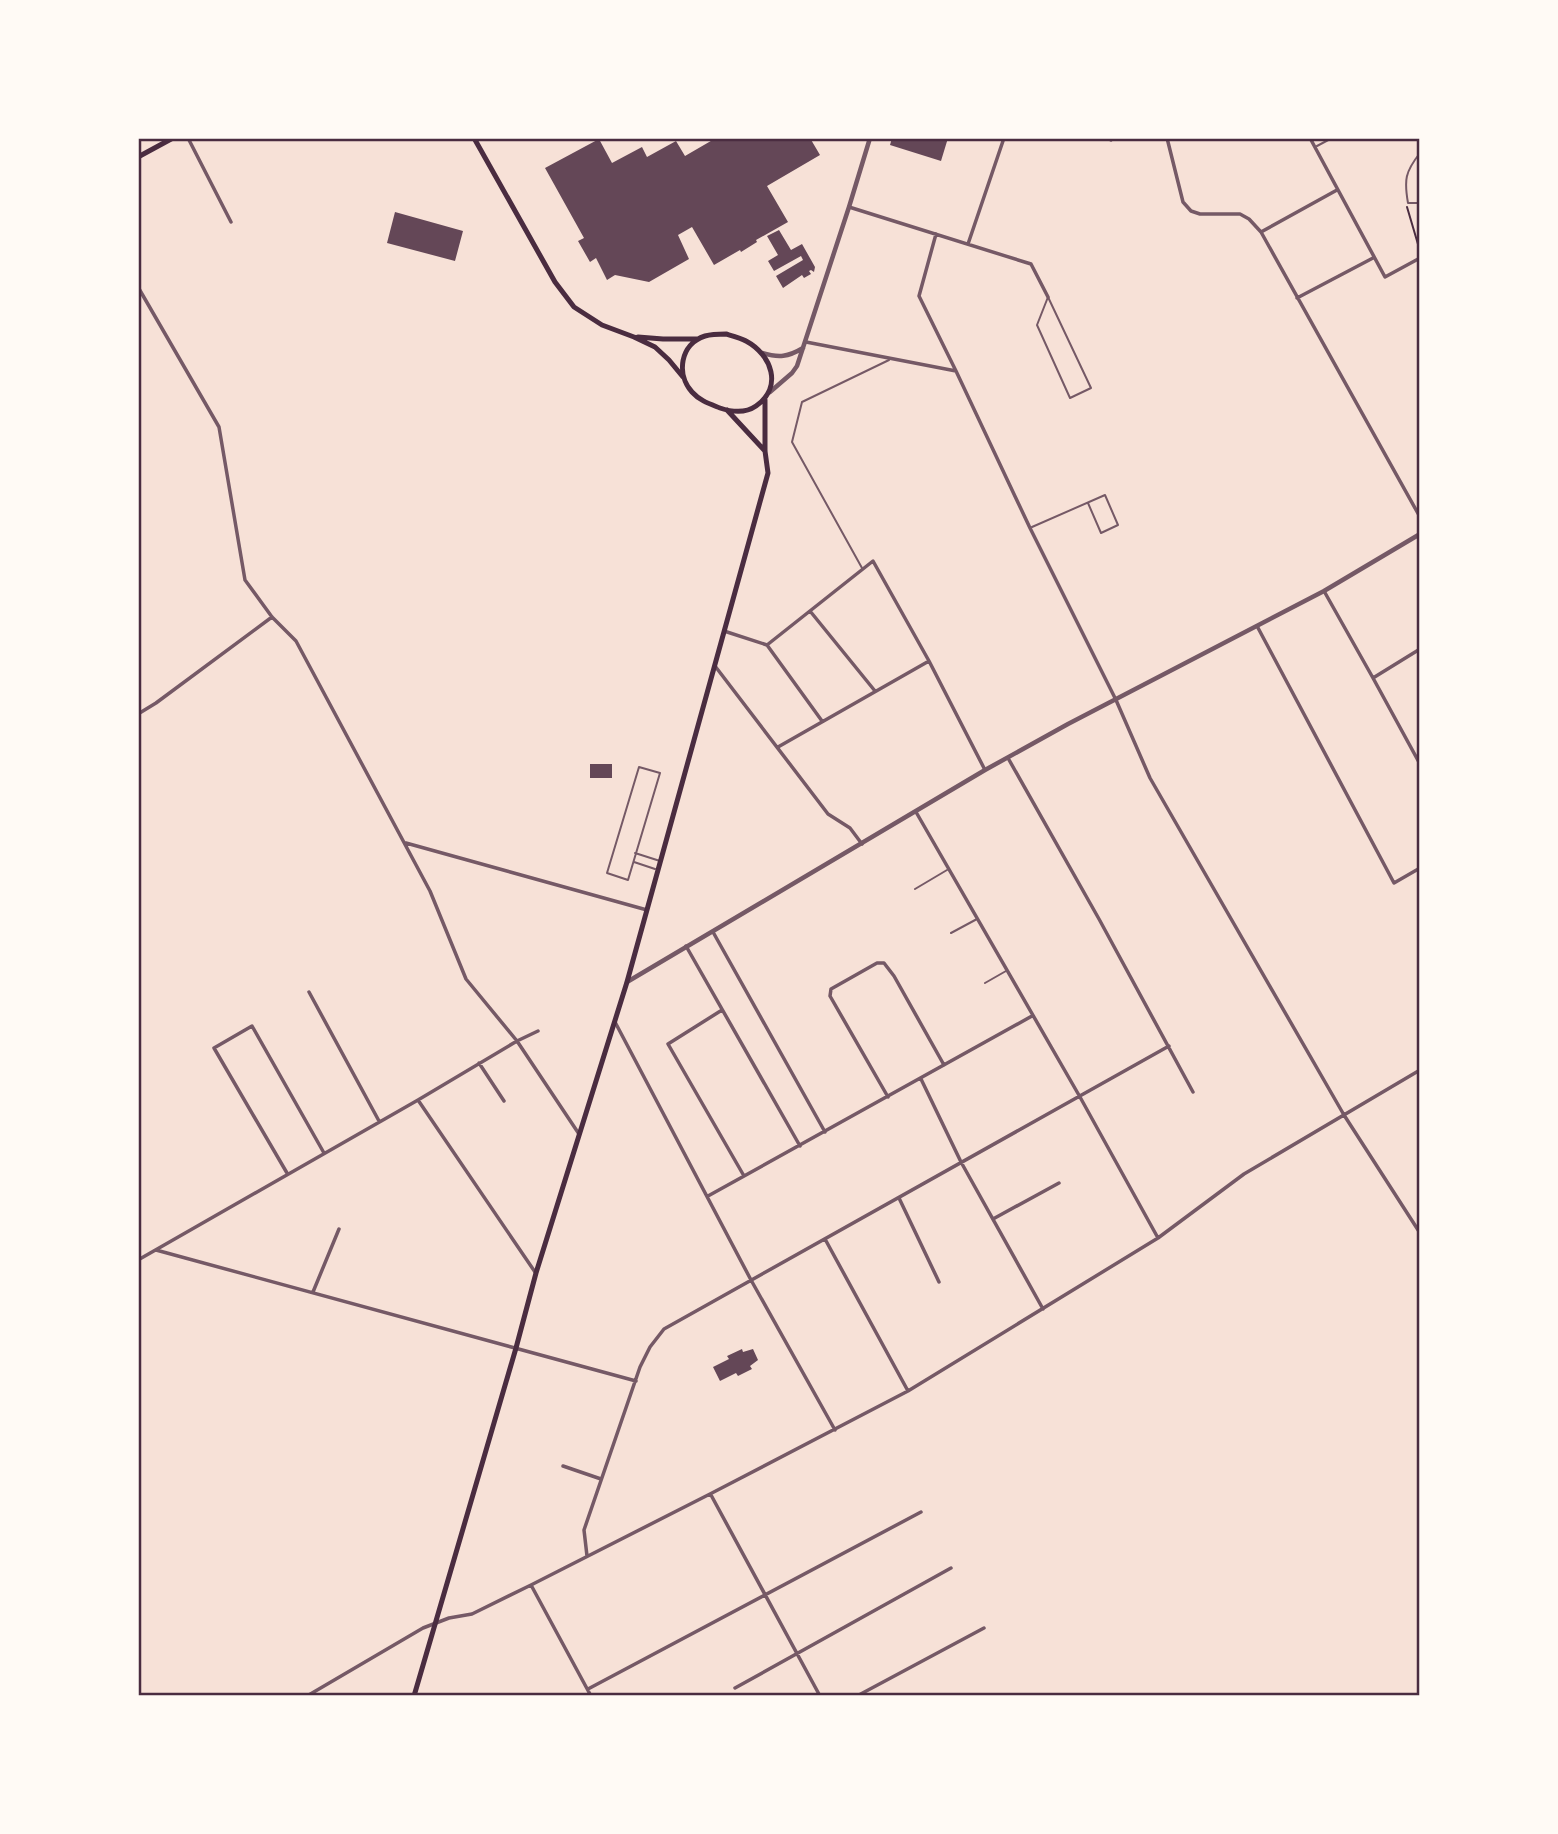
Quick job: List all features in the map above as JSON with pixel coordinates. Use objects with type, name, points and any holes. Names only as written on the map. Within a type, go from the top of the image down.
[{"type":"main road","points":[[138,156],[173,138]]},
{"type":"main road","points":[[474,138],[555,282],[574,307],[602,325],[655,347],[669,359],[699,398],[727,410],[739,411],[752,409],[765,400],[770,392],[772,373],[761,352],[746,340],[726,334],[708,335],[698,339],[634,337]]},
{"type":"main road","points":[[683,377],[681,363],[686,350],[698,339]]},
{"type":"main road","points":[[414,1696],[536,1273],[627,982],[768,472],[765,451],[765,400]]},
{"type":"main road","points":[[727,410],[765,451]]},
{"type":"street","points":[[188,138],[231,222]]},
{"type":"street","points":[[770,392],[797,366],[870,138]]},
{"type":"street","points":[[968,244],[1004,138]]},
{"type":"street","points":[[1167,138],[1183,202],[1191,211],[1200,214],[1240,214],[1261,232],[1420,517]]},
{"type":"street","points":[[1310,138],[1385,276],[1420,258]]},
{"type":"street","points":[[1261,232],[1337,190]]},
{"type":"street","points":[[849,207],[1031,264],[1048,297]]},
{"type":"street","points":[[936,234],[919,296],[1116,700],[1150,778],[1345,1115],[1420,1233]]},
{"type":"street","points":[[1297,298],[1373,258]]},
{"type":"street","points":[[138,288],[219,427],[246,580],[272,617],[296,641],[430,891],[466,979],[517,1041],[579,1134]]},
{"type":"street","points":[[761,352],[777,358],[791,355],[805,345],[893,358],[956,371]]},
{"type":"street","points":[[627,982],[985,770],[1324,591],[1420,534]]},
{"type":"street","points":[[767,645],[873,561],[929,661],[985,770]]},
{"type":"street","points":[[1324,591],[1420,764]]},
{"type":"street","points":[[810,611],[876,691]]},
{"type":"street","points":[[138,714],[156,704],[272,617]]},
{"type":"street","points":[[1257,626],[1394,883],[1420,868]]},
{"type":"street","points":[[724,631],[767,645],[822,721]]},
{"type":"street","points":[[1373,678],[1420,649]]},
{"type":"street","points":[[778,747],[929,661]]},
{"type":"street","points":[[715,666],[828,814],[850,828],[862,844]]},
{"type":"street","points":[[1008,758],[1193,1092]]},
{"type":"street","points":[[916,812],[1158,1238]]},
{"type":"street","points":[[406,844],[647,910]]},
{"type":"street","points":[[713,932],[825,1132]]},
{"type":"street","points":[[686,946],[800,1146]]},
{"type":"street","points":[[888,1097],[830,996],[831,989],[838,984],[877,963],[884,963],[944,1065]]},
{"type":"street","points":[[309,992],[379,1121]]},
{"type":"street","points":[[722,1010],[668,1044],[744,1176]]},
{"type":"street","points":[[708,1196],[1032,1016]]},
{"type":"street","points":[[614,1021],[751,1280],[835,1430]]},
{"type":"street","points":[[288,1173],[214,1048],[252,1026],[324,1153]]},
{"type":"street","points":[[138,1260],[538,1031]]},
{"type":"street","points":[[587,1556],[583,1530],[640,1367],[650,1347],[664,1329],[1169,1046]]},
{"type":"street","points":[[479,1063],[504,1101]]},
{"type":"street","points":[[307,1696],[435,1622],[472,1614],[908,1391],[1158,1238],[1244,1174],[1420,1070]]},
{"type":"street","points":[[920,1078],[961,1162],[1043,1309]]},
{"type":"street","points":[[418,1100],[536,1273]]},
{"type":"street","points":[[993,1219],[1059,1183]]},
{"type":"street","points":[[900,1198],[939,1282]]},
{"type":"street","points":[[313,1292],[339,1229]]},
{"type":"street","points":[[825,1240],[908,1391]]},
{"type":"street","points":[[156,1250],[636,1381]]},
{"type":"street","points":[[563,1466],[601,1479]]},
{"type":"street","points":[[710,1494],[820,1696]]},
{"type":"street","points":[[588,1689],[921,1512]]},
{"type":"street","points":[[735,1688],[951,1568]]},
{"type":"street","points":[[531,1585],[591,1696]]},
{"type":"street","points":[[857,1696],[984,1628]]},
{"type":"lane","points":[[1315,148],[1332,138]]},
{"type":"lane","points":[[1420,153],[1406,176],[1408,203],[1420,203]]},
{"type":"lane","points":[[1048,297],[1091,388],[1070,398],[1037,325],[1048,297]]},
{"type":"lane","points":[[862,569],[792,442],[802,402],[893,358]]},
{"type":"lane","points":[[1030,528],[1105,495],[1118,526],[1101,533],[1088,503]]},
{"type":"lane","points":[[639,766],[660,773],[635,853],[628,880],[607,873],[639,766]]},
{"type":"lane","points":[[635,853],[661,861]]},
{"type":"lane","points":[[633,861],[658,870]]},
{"type":"lane","points":[[915,889],[948,870]]},
{"type":"lane","points":[[951,933],[977,919]]},
{"type":"lane","points":[[985,983],[1006,970]]},
{"type":"path","points":[[1408,203],[1409,216],[1420,251]]},
{"type":"building","points":[[716,138],[810,138],[820,155],[767,186],[788,222],[741,252],[740,250],[714,265],[692,227],[678,235],[689,259],[649,282],[615,275],[607,280],[596,258],[590,262],[578,241],[584,238],[545,168],[599,139],[612,163],[642,147],[647,157],[676,141],[685,156]]},
{"type":"building","points":[[892,138],[948,138],[941,161],[890,145]]},
{"type":"building","points":[[395,212],[463,231],[455,261],[387,243]]},
{"type":"building","points":[[779,230],[791,250],[802,244],[815,267],[814,272],[809,271],[811,274],[804,278],[802,275],[783,288],[776,276],[803,260],[801,256],[774,271],[768,261],[778,255],[767,236]]},
{"type":"building","points":[[590,764],[612,764],[612,778],[590,778]]},
{"type":"building","points":[[742,1349],[743,1352],[753,1349],[758,1360],[750,1366],[752,1369],[720,1381],[713,1367]]}]
